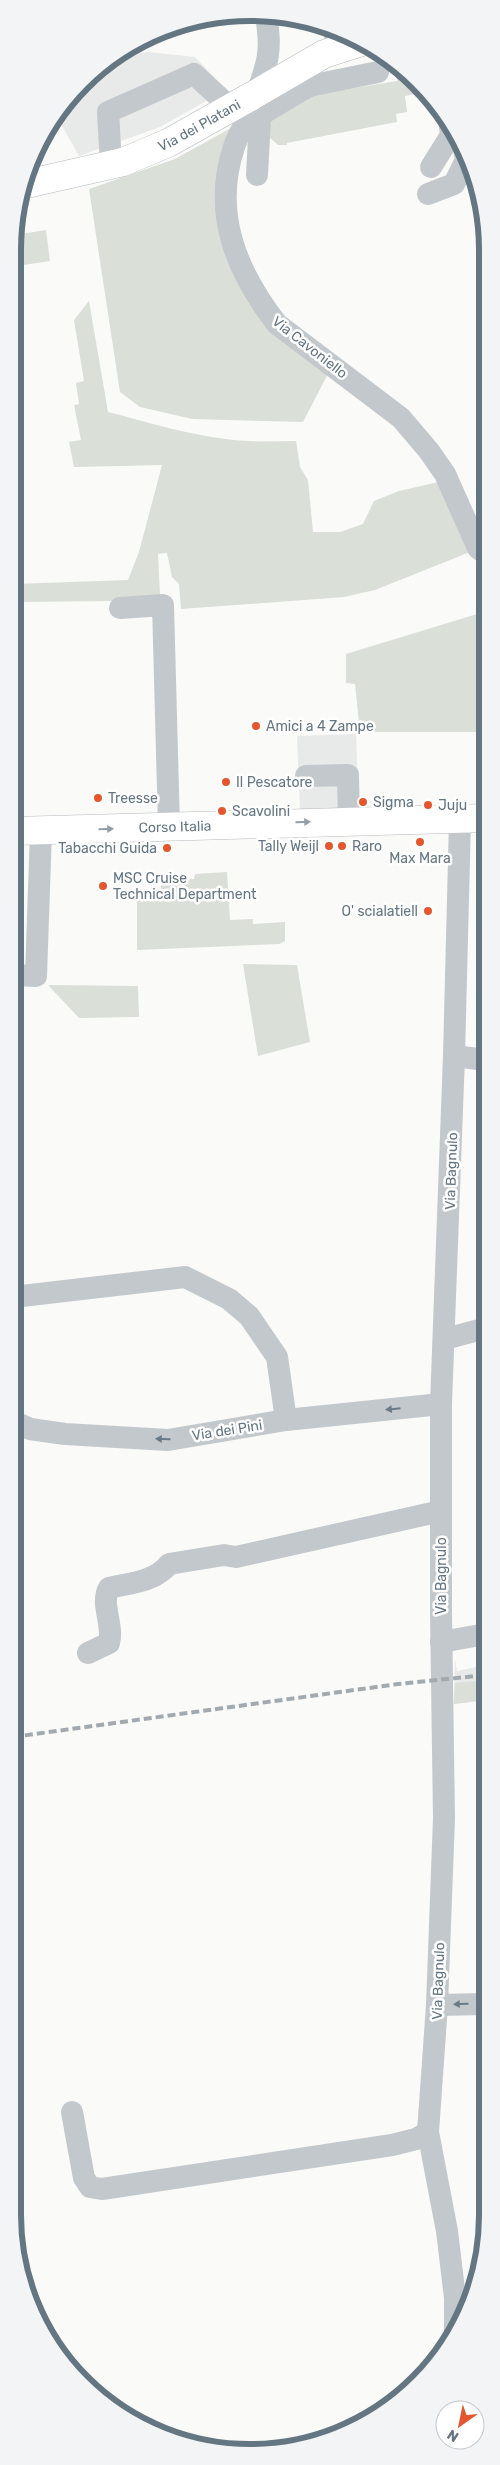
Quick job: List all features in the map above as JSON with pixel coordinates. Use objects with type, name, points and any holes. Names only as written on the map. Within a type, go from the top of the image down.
[{"type":"main road","name":"Via dei Platani","points":[[31,183],[80,173],[111,164],[168,143],[255,99],[304,77],[344,42]]},
{"type":"main road","name":"Corso Italia","points":[[21,831],[473,819]]},
{"type":"street","name":"Via Cavoniello","points":[[266,22],[268,55],[247,119],[234,147],[224,194],[230,240],[238,261],[263,306],[277,324],[402,418],[445,474],[479,549]]},
{"type":"street","points":[[304,77],[378,72]]},
{"type":"street","points":[[111,164],[108,112],[194,74],[255,99],[257,175]]},
{"type":"street","points":[[431,167],[449,138]]},
{"type":"street","points":[[428,194],[454,184],[463,166]]},
{"type":"street","points":[[120,608],[163,605],[169,827]]},
{"type":"street","points":[[306,776],[348,775],[349,821]]},
{"type":"street","name":"Via Bagnulo","points":[[462,2298],[428,2132],[437,2005],[444,1818],[441,1642],[442,1404],[454,1056],[473,819]]},
{"type":"street","points":[[21,976],[36,976],[49,831]]},
{"type":"street","points":[[454,1056],[479,1059]]},
{"type":"street","points":[[21,1296],[185,1277],[207,1287],[229,1299],[249,1316],[277,1357],[286,1420]]},
{"type":"street","points":[[445,1339],[479,1330]]},
{"type":"street","name":"Via dei Pini","points":[[21,1424],[30,1429],[65,1434],[168,1440],[286,1420],[442,1404]]},
{"type":"street","points":[[88,1653],[109,1643],[112,1635],[105,1595],[109,1588],[154,1578],[162,1574],[169,1564],[224,1555],[236,1557],[441,1511]]},
{"type":"street","points":[[441,1642],[479,1635]]},
{"type":"street","points":[[437,2005],[479,2004]]},
{"type":"street","points":[[72,2112],[84,2178],[90,2187],[102,2189],[392,2145],[416,2139],[428,2132]]},
{"type":"shaded area","points":[[148,52],[195,57],[226,90],[160,127],[79,156],[60,123],[88,88],[133,54]]},
{"type":"shaded area","points":[[396,74],[417,94],[405,96],[407,112],[396,114],[397,122],[287,143],[287,145],[278,145],[269,137],[267,117],[299,97],[397,81]]},
{"type":"shaded area","points":[[240,123],[231,146],[235,263],[331,368],[303,422],[192,419],[140,407],[120,392],[89,189],[175,159]]},
{"type":"shaded area","points":[[46,230],[50,261],[23,265],[21,254],[22,234]]},
{"type":"shaded area","points":[[89,301],[108,412],[178,430],[231,440],[296,441],[300,467],[308,480],[313,532],[340,532],[363,524],[374,501],[399,491],[443,481],[475,550],[375,590],[344,597],[181,609],[179,584],[172,577],[167,553],[158,554],[160,595],[120,601],[21,602],[21,584],[128,580],[139,552],[162,465],[74,467],[69,442],[81,440],[74,405],[79,404],[76,383],[84,381],[74,320]]},
{"type":"shaded area","points":[[479,613],[479,732],[360,732],[355,684],[346,683],[346,654]]},
{"type":"shaded area","points":[[356,734],[359,809],[300,811],[297,736]]},
{"type":"shaded area","points":[[227,872],[230,920],[253,919],[253,924],[285,922],[285,941],[279,944],[137,950],[137,890],[161,889],[161,881],[194,879],[195,874]]},
{"type":"shaded area","points":[[243,964],[297,965],[310,1042],[258,1056]]},
{"type":"shaded area","points":[[48,985],[138,986],[139,1017],[79,1018]]},
{"type":"shaded area","points":[[455,1659],[457,1671],[479,1666],[479,1701],[454,1704]]},
{"type":"shaded area","points":[[479,1681],[479,1701],[454,1704],[455,1683]]},
{"type":"railway","points":[[21,1736],[398,1684],[479,1676]]},
{"type":"place","name":"Amici a 4 Zampe","points":[[256,726]]},
{"type":"place","name":"Il Pescatore","points":[[226,782]]},
{"type":"place","name":"Treesse","points":[[98,798]]},
{"type":"place","name":"Sigma","points":[[363,802]]},
{"type":"place","name":"Juju","points":[[428,805]]},
{"type":"place","name":"Scavolini","points":[[222,811]]},
{"type":"place","name":"Max Mara","points":[[420,842]]},
{"type":"place","name":"Tally Weijl","points":[[329,846]]},
{"type":"place","name":"Raro","points":[[342,846]]},
{"type":"place","name":"Tabacchi Guida","points":[[167,848]]},
{"type":"place","name":"MSC Cruise Technical Department","points":[[103,886]]},
{"type":"place","name":"O' scialatiell","points":[[428,911]]}]
